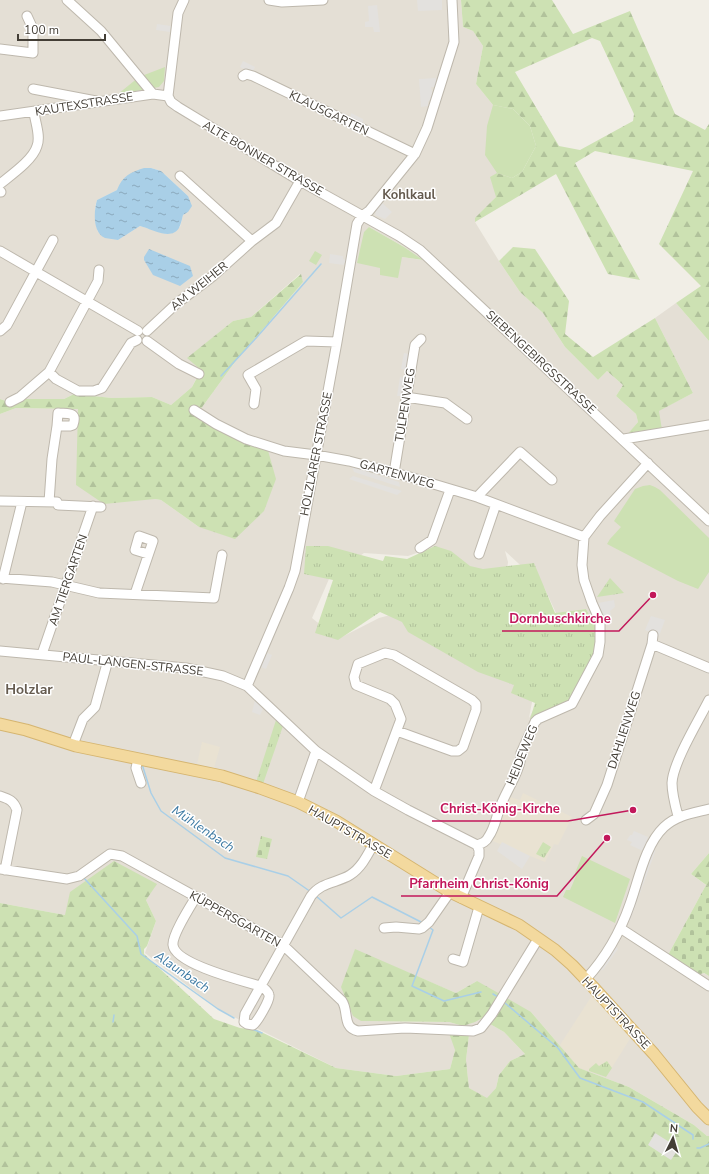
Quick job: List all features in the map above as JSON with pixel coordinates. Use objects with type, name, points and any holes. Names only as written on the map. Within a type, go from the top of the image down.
[{"type":"main road","name":"HAUPTSTRASSE","points":[[0,724],[26,730],[74,745],[222,776],[298,802],[336,821],[450,892],[519,925],[555,950],[586,979],[654,1054],[697,1107],[709,1119]]},
{"type":"street","points":[[68,0],[101,30],[153,94]]},
{"type":"street","points":[[168,96],[178,13],[184,0]]},
{"type":"street","points":[[269,0],[282,2],[323,0]]},
{"type":"street","points":[[362,216],[368,211],[415,154],[427,128],[454,42],[452,0]]},
{"type":"street","points":[[0,49],[33,53],[33,29],[27,16]]},
{"type":"street","name":"KLAUSGARTEN","points":[[244,76],[246,74],[253,76],[415,154]]},
{"type":"street","points":[[33,89],[103,102]]},
{"type":"street","name":"KAUTEXSTRASSE","points":[[0,116],[153,94],[168,96]]},
{"type":"street","name":"ALTE BONNER STRASSE","points":[[168,96],[171,102],[178,108],[362,216]]},
{"type":"street","points":[[0,189],[28,160],[37,146],[38,136],[34,112]]},
{"type":"street","points":[[180,176],[252,241]]},
{"type":"street","name":"AM WEIHER","points":[[49,372],[78,391],[94,391],[102,388],[131,343],[140,334],[213,276],[252,241],[276,223],[300,181]]},
{"type":"street","name":"HOLZLARER STRASSE","points":[[247,686],[295,571],[357,224],[362,216]]},
{"type":"street","name":"SIEBENGEBIRGSSTRASSE","points":[[362,216],[399,236],[420,250],[624,439],[709,521]]},
{"type":"street","points":[[0,331],[7,325],[53,240]]},
{"type":"street","points":[[0,251],[88,301],[140,334],[141,343],[147,341],[179,364],[200,374]]},
{"type":"street","points":[[10,402],[20,398],[49,372],[98,281],[99,270]]},
{"type":"street","name":"TULPENWEG","points":[[394,473],[415,345],[420,339]]},
{"type":"street","points":[[254,404],[256,389],[248,375],[306,341],[337,342]]},
{"type":"street","points":[[406,397],[445,403],[467,419]]},
{"type":"street","name":"GARTENWEG","points":[[194,410],[216,424],[246,439],[284,451],[349,461],[477,497],[584,537]]},
{"type":"street","points":[[624,439],[709,425]]},
{"type":"street","points":[[0,501],[49,502],[52,459],[57,426]]},
{"type":"street","points":[[477,497],[520,452],[552,480]]},
{"type":"street","points":[[584,537],[600,516],[648,463]]},
{"type":"street","points":[[420,548],[432,540],[450,490]]},
{"type":"street","points":[[22,502],[1,578],[52,582],[100,594],[135,594],[214,598],[222,555]]},
{"type":"street","name":"AM TIERGARTEN","points":[[42,654],[65,586],[95,507],[58,505],[57,502],[49,502]]},
{"type":"street","points":[[479,554],[496,504]]},
{"type":"street","name":"HEIDEWEG","points":[[477,845],[484,843],[490,835],[498,811],[507,790],[510,787],[521,758],[521,752],[535,722],[538,718],[572,704],[598,655],[600,642],[600,620],[592,603],[583,573],[582,552],[584,537]]},
{"type":"street","points":[[135,594],[148,554]]},
{"type":"street","name":"DAHLIENWEG","points":[[586,820],[594,814],[607,785],[653,639],[709,668]]},
{"type":"street","name":"PAUL-LANGEN-STRASSE","points":[[0,651],[108,660],[202,671],[223,676],[247,686],[316,751],[374,790],[408,810],[477,845]]},
{"type":"street","points":[[374,790],[401,719],[395,704],[390,699],[356,685],[354,677],[358,664],[385,653],[394,655],[472,700],[476,704],[476,710],[462,747],[458,751],[452,751],[397,731]]},
{"type":"street","points":[[74,745],[83,718],[94,707],[108,660]]},
{"type":"street","points":[[678,816],[673,794],[673,776],[677,763],[709,700]]},
{"type":"street","points":[[298,802],[316,751]]},
{"type":"street","points":[[138,759],[136,768],[140,783]]},
{"type":"street","points":[[0,796],[11,800],[15,804],[17,810],[3,870]]},
{"type":"street","points":[[586,979],[615,941],[650,846],[657,835],[665,826],[678,816],[709,809]]},
{"type":"street","points":[[196,897],[174,936],[174,949],[179,955],[199,966],[260,986],[314,893],[329,883],[349,875],[361,865],[373,845]]},
{"type":"street","points":[[461,898],[479,856],[477,845]]},
{"type":"street","name":"KÜPPERSGARTEN","points":[[3,870],[67,879],[79,876],[110,854],[115,854],[128,859],[283,946],[342,1001],[345,1008],[348,1025],[352,1030],[358,1031],[405,1028],[473,1031],[481,1028],[492,1014],[538,939]]},
{"type":"street","points":[[384,928],[396,927],[419,929],[426,925],[450,892]]},
{"type":"street","points":[[453,959],[464,962],[479,906]]},
{"type":"street","points":[[620,928],[709,986]]},
{"type":"shaded area","points":[[0,0],[461,0],[463,27],[473,31],[483,46],[476,84],[493,105],[513,109],[512,178],[497,173],[496,197],[476,218],[475,222],[520,292],[543,313],[565,347],[598,380],[607,371],[623,385],[616,396],[636,414],[638,422],[627,436],[658,411],[693,393],[655,318],[676,303],[709,341],[709,853],[691,874],[706,885],[668,955],[709,976],[709,1136],[694,1125],[629,1087],[579,1068],[531,1012],[490,1024],[504,1032],[525,1054],[510,1061],[499,1075],[496,1088],[487,1099],[469,1088],[466,1060],[469,1035],[455,1050],[450,1069],[396,1076],[336,1068],[218,1009],[145,953],[156,921],[146,900],[65,915],[0,903],[0,414],[16,408],[78,409],[155,499],[161,500],[199,527],[222,428],[200,410],[235,362],[303,282],[300,274],[251,317],[233,321],[188,358],[201,369],[192,387],[171,405],[152,397],[112,398],[74,394],[64,399],[26,399],[6,401],[0,399]],"holes":[[[151,168],[161,171],[188,196],[188,212],[183,215],[180,227],[166,234],[140,226],[118,240],[98,232],[95,207],[97,200],[117,190]],[[369,227],[404,247],[422,260],[402,257],[380,275],[380,268]],[[434,547],[394,614],[379,618],[338,639],[312,618],[329,579],[364,553],[408,556]],[[505,551],[544,587],[556,613],[586,609],[589,615],[529,718],[532,702],[504,594],[508,562]],[[355,950],[456,993],[477,981],[463,1026],[449,1022],[361,1021],[342,987]]]},
{"type":"shaded area","points":[[417,0],[442,0],[442,10],[418,11]]},
{"type":"shaded area","points":[[377,5],[380,32],[374,32],[373,27],[365,27],[365,22],[369,21],[368,6]]},
{"type":"shaded area","points":[[157,24],[171,26],[170,32],[156,30]]},
{"type":"shaded area","points":[[243,61],[255,67],[252,73],[240,67]]},
{"type":"shaded area","points":[[436,78],[436,87],[431,87],[433,96],[428,102],[428,106],[421,107],[419,79]]},
{"type":"shaded area","points":[[351,113],[363,119],[363,125],[350,119]]},
{"type":"shaded area","points":[[381,202],[392,212],[385,219],[375,215],[376,213],[373,211]]},
{"type":"shaded area","points":[[330,254],[343,256],[346,263],[344,263],[344,265],[329,263]]},
{"type":"shaded area","points":[[404,353],[409,354],[406,370],[401,369]]},
{"type":"shaded area","points":[[400,377],[405,378],[402,396],[397,396]]},
{"type":"shaded area","points":[[352,467],[399,482],[400,487],[354,472]]},
{"type":"shaded area","points":[[353,476],[402,491],[397,495],[349,479]]},
{"type":"shaded area","points":[[614,600],[615,607],[610,611],[611,615],[601,617],[598,603]]},
{"type":"shaded area","points":[[651,616],[665,620],[659,636],[645,630]]},
{"type":"shaded area","points":[[267,653],[272,655],[266,669],[261,667]]},
{"type":"shaded area","points":[[255,700],[263,709],[260,715],[252,712]]},
{"type":"shaded area","points":[[202,742],[220,747],[214,768],[197,764]]},
{"type":"shaded area","points":[[523,793],[572,817],[558,845],[554,844],[545,862],[490,840],[510,797],[520,800]]},
{"type":"shaded area","points":[[634,831],[648,837],[643,851],[630,845],[632,842],[627,840]]},
{"type":"shaded area","points":[[502,842],[530,856],[522,869],[497,851]]},
{"type":"shaded area","points":[[654,846],[655,852],[630,921],[625,923]]},
{"type":"shaded area","points":[[615,945],[618,949],[603,970],[598,971]]},
{"type":"shaded area","points":[[593,994],[633,1034],[606,1077],[579,1068],[560,1045]]},
{"type":"shaded area","points":[[655,1133],[679,1148],[671,1160],[648,1145]]},
{"type":"green space","points":[[461,0],[552,0],[573,34],[630,11],[675,114],[705,130],[709,124],[709,341],[676,303],[701,286],[659,244],[693,171],[595,151],[575,163],[640,280],[608,274],[556,174],[475,222],[475,218],[496,197],[490,177],[497,173],[512,178],[522,172],[536,146],[530,126],[513,109],[493,105],[476,84],[483,46],[473,31],[463,27]],"holes":[[[592,38],[600,41],[634,114],[633,121],[580,150],[559,146],[515,72]]]},
{"type":"green space","points":[[165,67],[164,81],[159,87],[118,94],[139,77]]},
{"type":"green space","points":[[493,105],[513,109],[530,126],[536,146],[522,172],[512,178],[497,173],[485,155],[487,126]]},
{"type":"green space","points":[[369,227],[423,260],[402,257],[398,278],[380,275],[380,268],[357,263],[364,232]]},
{"type":"green space","points":[[513,247],[535,249],[569,301],[565,334],[593,357],[655,318],[693,393],[659,411],[662,430],[626,436],[638,422],[636,414],[616,396],[623,385],[607,371],[598,380],[565,347],[543,313],[520,292],[499,261]]},
{"type":"green space","points":[[388,248],[394,249],[396,254],[394,258],[386,255]]},
{"type":"green space","points":[[315,251],[322,255],[316,265],[309,261]]},
{"type":"green space","points":[[301,274],[303,282],[235,362],[199,412],[267,447],[276,479],[264,511],[235,539],[199,527],[161,500],[155,499],[104,504],[76,485],[78,409],[16,408],[0,414],[0,399],[6,401],[26,399],[64,399],[74,394],[112,398],[152,397],[171,405],[192,387],[201,370],[187,358],[233,321],[251,317]]},
{"type":"green space","points":[[650,485],[660,490],[709,538],[709,572],[698,589],[678,581],[607,544],[621,527],[614,521],[635,489]]},
{"type":"green space","points":[[306,546],[328,546],[383,561],[385,556],[407,559],[435,546],[451,551],[470,566],[483,569],[534,563],[555,613],[586,609],[592,620],[597,621],[598,651],[574,701],[533,720],[530,719],[535,703],[511,693],[514,685],[478,672],[408,632],[402,622],[380,612],[338,640],[315,633],[333,580],[304,574]]},
{"type":"green space","points":[[610,578],[624,593],[597,597]]},
{"type":"green space","points":[[276,720],[283,726],[263,784],[256,782]]},
{"type":"green space","points":[[261,836],[272,839],[267,859],[256,857]]},
{"type":"green space","points":[[543,842],[551,847],[544,858],[536,854]]},
{"type":"green space","points":[[709,853],[709,887],[691,874]]},
{"type":"green space","points":[[582,856],[630,879],[615,923],[563,897],[566,890],[570,890]]},
{"type":"green space","points":[[114,861],[157,884],[146,900],[156,921],[147,946],[144,949],[144,954],[214,1019],[240,1028],[257,1030],[336,1068],[396,1076],[450,1069],[455,1050],[449,1033],[469,1035],[466,1060],[469,1088],[487,1098],[496,1088],[499,1075],[510,1061],[525,1054],[504,1032],[490,1024],[505,997],[531,1012],[579,1068],[629,1087],[694,1125],[709,1136],[709,1174],[0,1174],[0,903],[65,915],[70,892]]},
{"type":"green space","points":[[706,885],[709,887],[709,976],[704,973],[697,975],[668,955]]},
{"type":"green space","points":[[355,949],[456,993],[477,981],[500,994],[488,1015],[463,1026],[449,1022],[361,1021],[353,1016],[341,987]]},
{"type":"green space","points":[[607,1061],[612,1068],[606,1077],[589,1071],[589,1069],[596,1063],[599,1066]]},
{"type":"water","points":[[144,168],[151,168],[161,171],[188,196],[192,206],[188,212],[183,215],[179,228],[176,232],[171,234],[161,233],[140,226],[118,240],[105,238],[98,231],[96,226],[95,209],[97,200],[117,190],[124,178],[128,175]]},
{"type":"water","points":[[149,249],[190,266],[193,276],[180,286],[153,275],[144,260],[144,257]]},
{"type":"waterway","points":[[221,376],[321,264]]},
{"type":"waterway","name":"Mühlenbach","points":[[142,764],[151,793],[161,811],[225,858],[288,876],[311,892]]},
{"type":"waterway","name":"Alaunbach","points":[[83,877],[137,936],[141,954],[218,1009],[234,1018]]},
{"type":"waterway","name":"Mühlenbach","points":[[316,896],[341,918],[372,897],[423,923]]},
{"type":"waterway","name":"Mühlenbach","points":[[429,927],[433,930],[412,986],[444,1001],[481,992]]},
{"type":"waterway","name":"Mühlenbach","points":[[493,994],[498,997]]},
{"type":"waterway","name":"Mühlenbach","points":[[505,1003],[558,1048],[580,1078],[643,1102],[693,1135],[693,1139]]},
{"type":"waterway","points":[[113,1022],[114,1015]]},
{"type":"waterway","name":"Alaunbach","points":[[252,1029],[262,1033]]},
{"type":"waterway","name":"Mühlenbach","points":[[697,1148],[709,1144]]},
{"type":"place","name":"Dornbuschkirche","points":[[653,595]]},
{"type":"place","name":"Christ-König-Kirche","points":[[633,810]]},
{"type":"place","name":"Pfarrheim Christ-König","points":[[607,838]]},
{"type":"district","name":"Kohlkaul","points":[[409,195]]},
{"type":"district","name":"Holzlar","points":[[29,689]]}]
